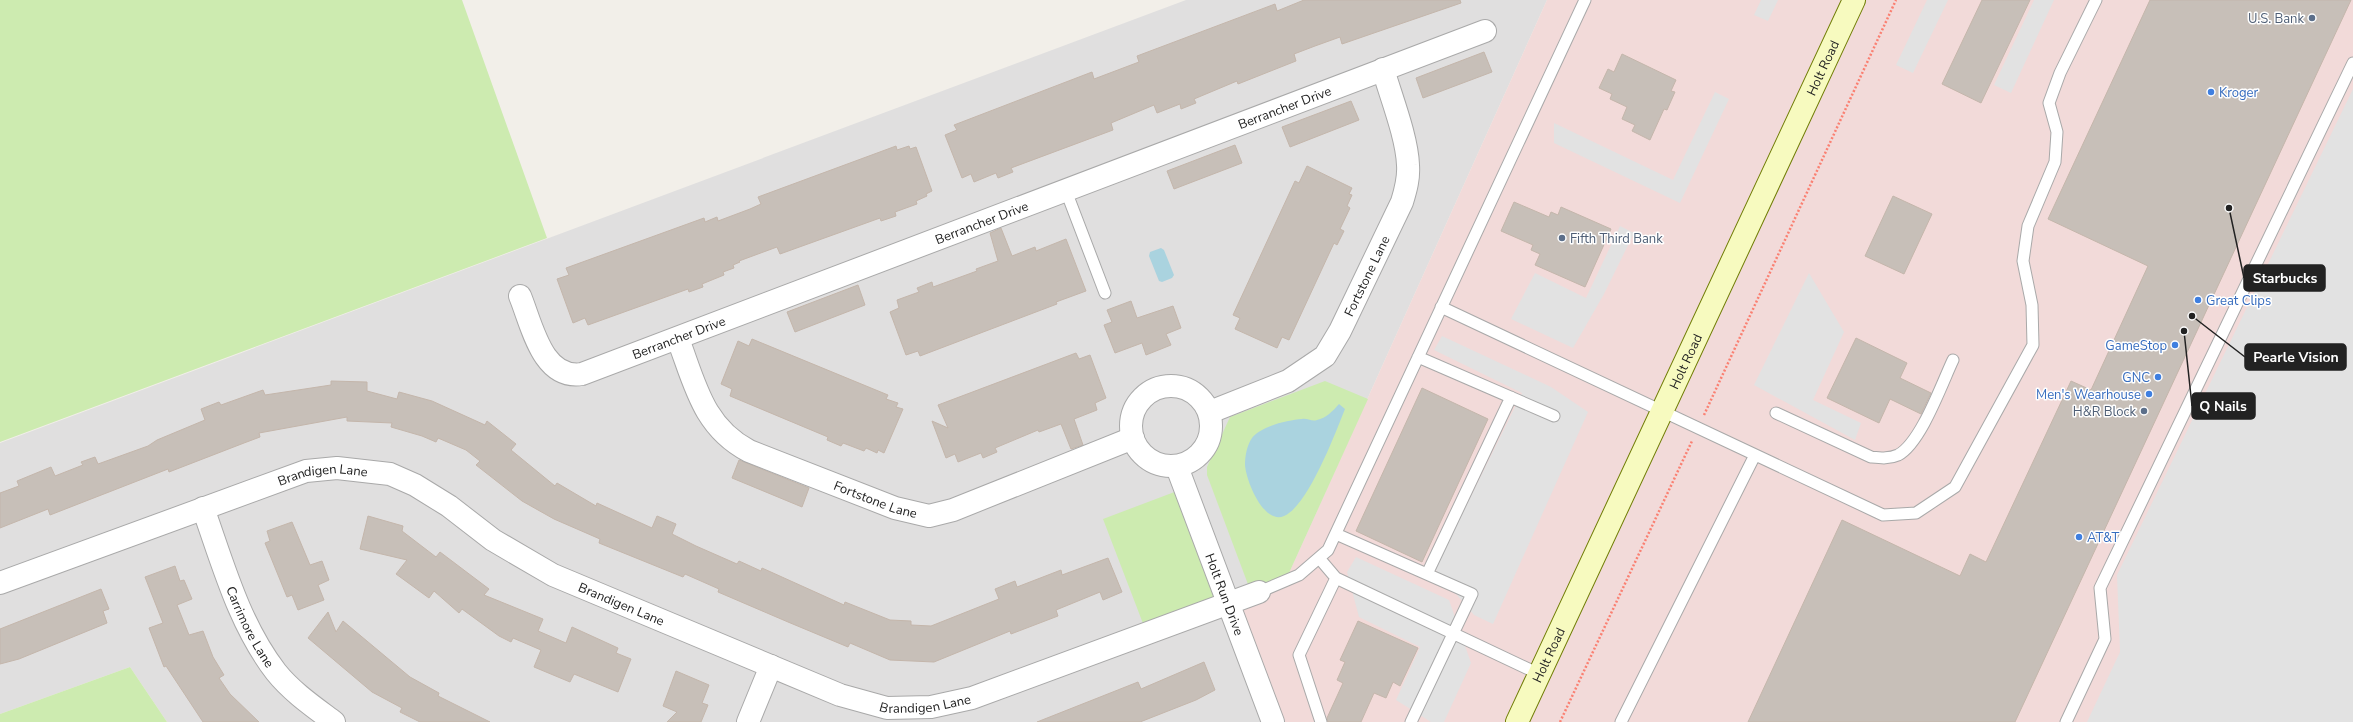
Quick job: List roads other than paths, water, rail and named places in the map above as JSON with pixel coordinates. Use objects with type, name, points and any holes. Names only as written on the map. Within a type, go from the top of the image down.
[{"type":"main road","name":"Holt Road","points":[[1517,722],[1854,0]]},
{"type":"street","name":"Berrancher Drive","points":[[520,296],[542,352],[552,365],[563,374],[572,376],[582,374],[678,339],[1485,31]]},
{"type":"street","name":"Fortstone Lane","points":[[1210,412],[1288,381],[1325,356],[1340,331],[1402,202],[1408,182],[1408,164],[1405,149],[1383,69]]},
{"type":"street","name":"Fortstone Lane","points":[[678,339],[711,419],[721,433],[734,444],[749,452],[895,508],[929,516],[952,510],[1133,438]]},
{"type":"street","points":[[1174,385],[1189,389],[1202,399],[1210,412],[1212,430],[1206,447],[1194,460],[1177,467],[1163,466],[1150,461],[1139,451],[1133,438],[1131,422],[1135,407],[1145,395],[1158,387],[1174,385]]},
{"type":"street","name":"Holt Run Drive","points":[[1177,467],[1273,722]]},
{"type":"street","name":"Brandigen Lane","points":[[0,583],[306,471],[337,468],[390,474],[415,485],[449,506],[493,540],[553,575],[840,695],[887,708],[931,707],[972,698],[1259,592]]},
{"type":"street","name":"Carrimore Lane","points":[[203,508],[244,618],[258,646],[277,673],[302,698],[334,722]]},
{"type":"street","points":[[748,722],[771,666]]},
{"type":"lane","points":[[1259,592],[1299,575],[1328,550],[1585,0]]},
{"type":"lane","points":[[1441,307],[1883,515],[1916,513],[1955,487],[2033,345],[2032,305],[2023,261],[2028,226],[2055,162],[2057,132],[2049,103],[2060,73],[2096,0]]},
{"type":"lane","points":[[2066,722],[2105,639],[2100,588],[2353,63]]},
{"type":"lane","points":[[1066,191],[1105,293]]},
{"type":"lane","points":[[1418,357],[1554,416]]},
{"type":"lane","points":[[1776,413],[1871,457],[1884,459],[1899,454],[1916,439],[1953,360]]},
{"type":"lane","points":[[1427,574],[1511,397]]},
{"type":"lane","points":[[1622,722],[1755,455]]},
{"type":"lane","points":[[1336,534],[1472,594],[1411,722]]},
{"type":"lane","points":[[1318,558],[1336,578],[1540,674]]},
{"type":"lane","points":[[1322,722],[1299,655],[1336,578]]},
{"type":"water","points":[[1161,248],[1164,250],[1174,275],[1172,278],[1162,282],[1159,281],[1149,256],[1150,252]]},
{"type":"water","points":[[1339,404],[1345,409],[1335,435],[1320,468],[1302,499],[1293,510],[1284,516],[1277,517],[1270,514],[1257,500],[1246,472],[1246,454],[1252,438],[1262,430],[1282,422],[1304,419],[1313,421],[1323,418]]},
{"type":"place","name":"U.S. Bank","points":[[2312,18]]},
{"type":"place","name":"Kroger","points":[[2211,92]]},
{"type":"place","name":"Starbucks","points":[[2229,208]]},
{"type":"place","name":"Fifth Third Bank","points":[[1562,238]]},
{"type":"place","name":"Great Clips","points":[[2198,300]]},
{"type":"place","name":"Pearle Vision","points":[[2192,316]]},
{"type":"place","name":"Q Nails","points":[[2184,331]]},
{"type":"place","name":"GameStop","points":[[2175,345]]},
{"type":"place","name":"GNC","points":[[2158,377]]},
{"type":"place","name":"Men's Wearhouse","points":[[2149,394]]},
{"type":"place","name":"H&R Block","points":[[2144,411]]},
{"type":"place","name":"AT&T","points":[[2079,537]]}]
